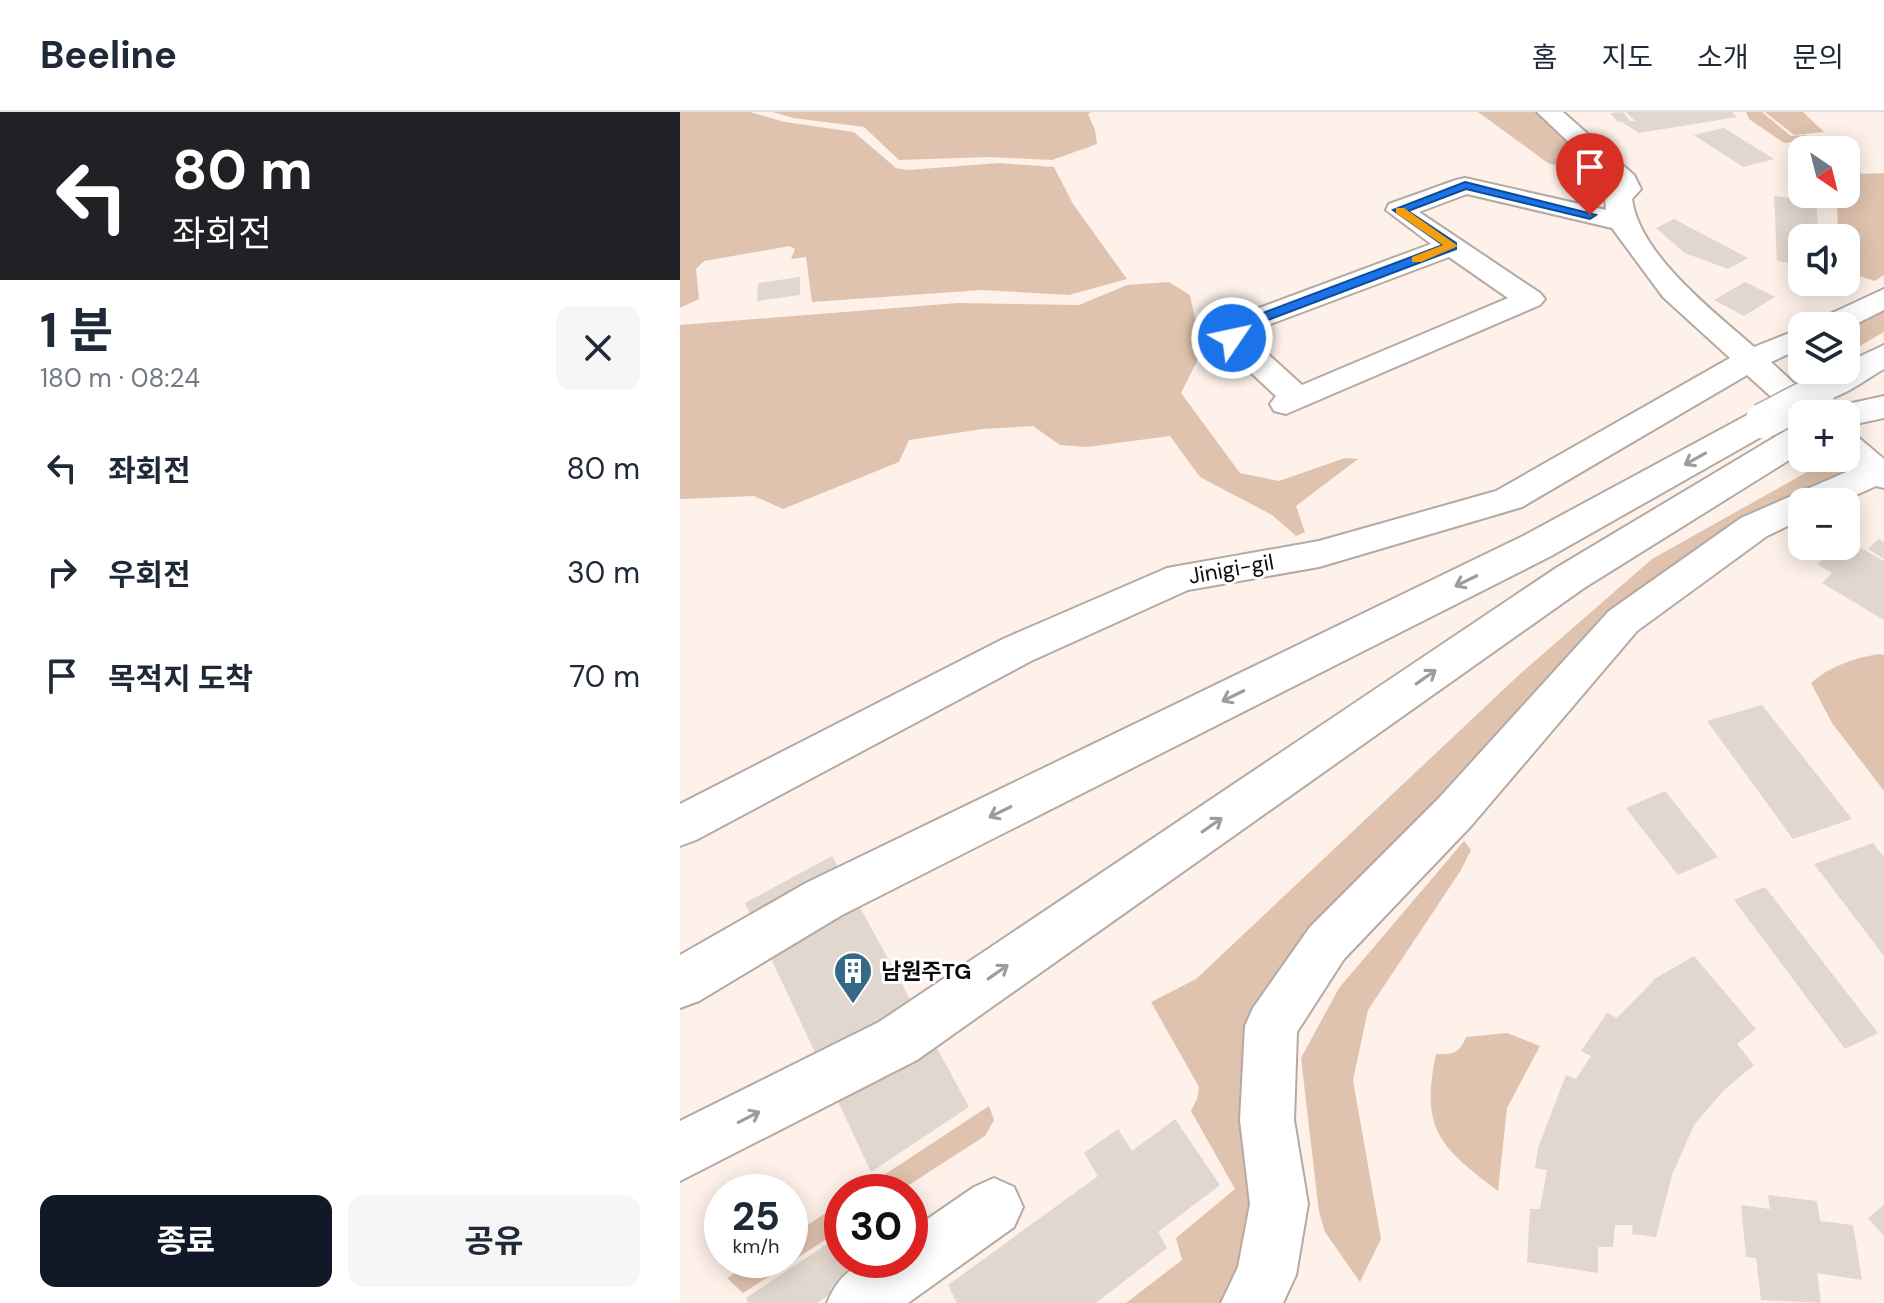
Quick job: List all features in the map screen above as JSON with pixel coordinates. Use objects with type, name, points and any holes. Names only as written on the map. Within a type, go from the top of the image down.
[{"type":"highway","points":[[1832,400],[1884,355]]},
{"type":"highway","points":[[1836,400],[1884,364]]},
{"type":"highway","points":[[1859,400],[1884,390]]},
{"type":"highway","points":[[1860,411],[1884,407]]},
{"type":"highway","points":[[680,983],[824,899],[1537,546],[1788,430]]},
{"type":"highway","points":[[680,1152],[898,1041],[1570,578],[1788,434]]},
{"type":"street","points":[[1549,112],[1625,181],[1628,189],[1618,197],[1621,222],[1673,291],[1788,400]]},
{"type":"street","points":[[1452,246],[1235,327],[1232,338],[1292,402],[1530,299],[1452,246],[1399,210],[1465,186],[1621,222]]},
{"type":"street","points":[[1856,312],[1884,298]]},
{"type":"street","name":"Jinigi-gil","points":[[680,826],[1017,650],[1180,578],[1319,554],[1509,499],[1748,361],[1788,343]]},
{"type":"street","points":[[1845,488],[1881,474],[1860,457]]},
{"type":"street","points":[[1251,1303],[1266,1275],[1279,1204],[1267,1120],[1271,1026],[1327,943],[1455,812],[1623,621],[1754,527],[1788,511]]},
{"type":"street","points":[[857,1303],[994,1207]]},
{"type":"shaded area","points":[[680,112],[750,112],[785,122],[854,132],[896,168],[908,170],[999,163],[1054,167],[1073,204],[1127,279],[1069,295],[982,290],[812,302],[806,257],[791,259],[795,249],[790,246],[704,261],[696,269],[699,299],[680,308]]},
{"type":"shaded area","points":[[773,112],[1091,112],[1088,114],[1097,144],[1052,160],[988,157],[899,160],[864,127],[793,118]]},
{"type":"shaded area","points":[[1478,112],[1538,112],[1601,169],[1599,180],[1548,163]]},
{"type":"shaded area","points":[[1746,112],[1762,112],[1791,136],[1788,136],[1788,143],[1784,143],[1749,119]]},
{"type":"shaded area","points":[[1765,112],[1803,112],[1824,132],[1794,135]]},
{"type":"shaded area","points":[[1860,172],[1884,173],[1884,275],[1875,281],[1860,276],[1860,224],[1838,224],[1837,208],[1860,208]]},
{"type":"shaded area","points":[[1169,282],[1190,295],[1202,351],[1181,393],[1240,473],[1279,481],[1345,458],[1358,459],[1296,506],[1305,532],[1296,536],[1272,515],[1200,477],[1170,436],[1087,447],[1060,445],[1033,426],[983,429],[909,440],[899,462],[783,509],[754,496],[680,499],[680,325],[958,303],[1079,305],[1127,285]]},
{"type":"shaded area","points":[[1884,308],[1884,332],[1860,346],[1860,320]]},
{"type":"shaded area","points":[[1807,472],[1845,472],[1816,488],[1788,488],[1788,502],[1723,536],[1314,940],[1268,1190],[1235,1303],[1126,1303],[1182,1260],[1176,1238],[1235,1189],[1191,1111],[1199,1087],[1151,1002],[1196,979],[1521,673],[1652,559]]},
{"type":"shaded area","points":[[1884,655],[1884,791],[1832,723],[1811,683],[1843,664]]},
{"type":"shaded area","points":[[1464,841],[1471,850],[1461,870],[1368,1010],[1353,1080],[1381,1239],[1360,1282],[1325,1232],[1319,1212],[1301,1058],[1339,988]]},
{"type":"shaded area","points":[[1507,1033],[1540,1046],[1507,1108],[1498,1191],[1462,1162],[1439,1134],[1433,1119],[1432,1080],[1436,1054],[1455,1052],[1466,1037]]},
{"type":"shaded area","points":[[989,1106],[994,1120],[985,1136],[926,1174],[885,1174]]},
{"type":"shaded area","points":[[824,1214],[824,1241],[808,1251],[808,1225]]},
{"type":"shaded area","points":[[727,1278],[766,1278],[743,1293]]},
{"type":"building","points":[[1623,112],[1630,121],[1635,121],[1626,112],[1732,112],[1737,117],[1639,133],[1618,122],[1610,113]]},
{"type":"building","points":[[1724,128],[1774,159],[1743,167],[1694,135]]},
{"type":"building","points":[[1774,196],[1788,198],[1788,208],[1817,208],[1818,224],[1788,224],[1788,263],[1777,261]]},
{"type":"building","points":[[1674,219],[1748,258],[1728,269],[1685,253],[1656,228]]},
{"type":"building","points":[[800,277],[800,295],[757,301],[758,283]]},
{"type":"building","points":[[1745,282],[1775,297],[1744,316],[1714,300]]},
{"type":"building","points":[[1879,539],[1884,542],[1884,559],[1868,549]]},
{"type":"building","points":[[1861,548],[1884,561],[1884,620],[1822,583],[1832,573],[1817,564],[1822,560],[1860,560]]},
{"type":"building","points":[[1762,705],[1852,819],[1793,839],[1707,721]]},
{"type":"building","points":[[1665,791],[1718,857],[1678,875],[1626,808]]},
{"type":"building","points":[[1873,843],[1884,857],[1884,956],[1814,864]]},
{"type":"building","name":"남원주TG","points":[[832,856],[969,1107],[871,1172],[745,903]]},
{"type":"building","points":[[1765,887],[1878,1033],[1845,1049],[1734,900]]},
{"type":"building","points":[[1694,956],[1756,1029],[1737,1044],[1754,1065],[1724,1090],[1694,1125],[1672,1175],[1656,1237],[1632,1234],[1633,1225],[1615,1225],[1613,1247],[1598,1247],[1598,1273],[1527,1262],[1530,1209],[1540,1209],[1547,1170],[1535,1168],[1538,1148],[1566,1075],[1576,1079],[1591,1056],[1581,1051],[1607,1013],[1617,1018],[1656,978]]},
{"type":"building","points":[[1175,1119],[1220,1185],[1158,1232],[1167,1248],[1096,1303],[957,1303],[948,1285],[1098,1176],[1084,1153],[1118,1129],[1132,1151]]},
{"type":"building","points":[[1768,1195],[1817,1201],[1820,1221],[1853,1225],[1862,1280],[1817,1273],[1821,1303],[1761,1300],[1756,1258],[1746,1257],[1741,1205],[1770,1209]]},
{"type":"building","points":[[1884,1205],[1884,1236],[1868,1218]]},
{"type":"building","points":[[824,1246],[824,1278],[854,1278],[817,1303],[748,1303],[746,1298],[776,1278],[808,1278],[808,1257]]},
{"type":"slow traffic","points":[[1400,210],[1452,246],[1416,259]]},
{"type":"place","name":"남원주TG","points":[[853,1005]]},
{"type":"route","points":[[1232,338],[1235,327],[1452,246],[1399,210],[1465,186],[1590,215]]}]
